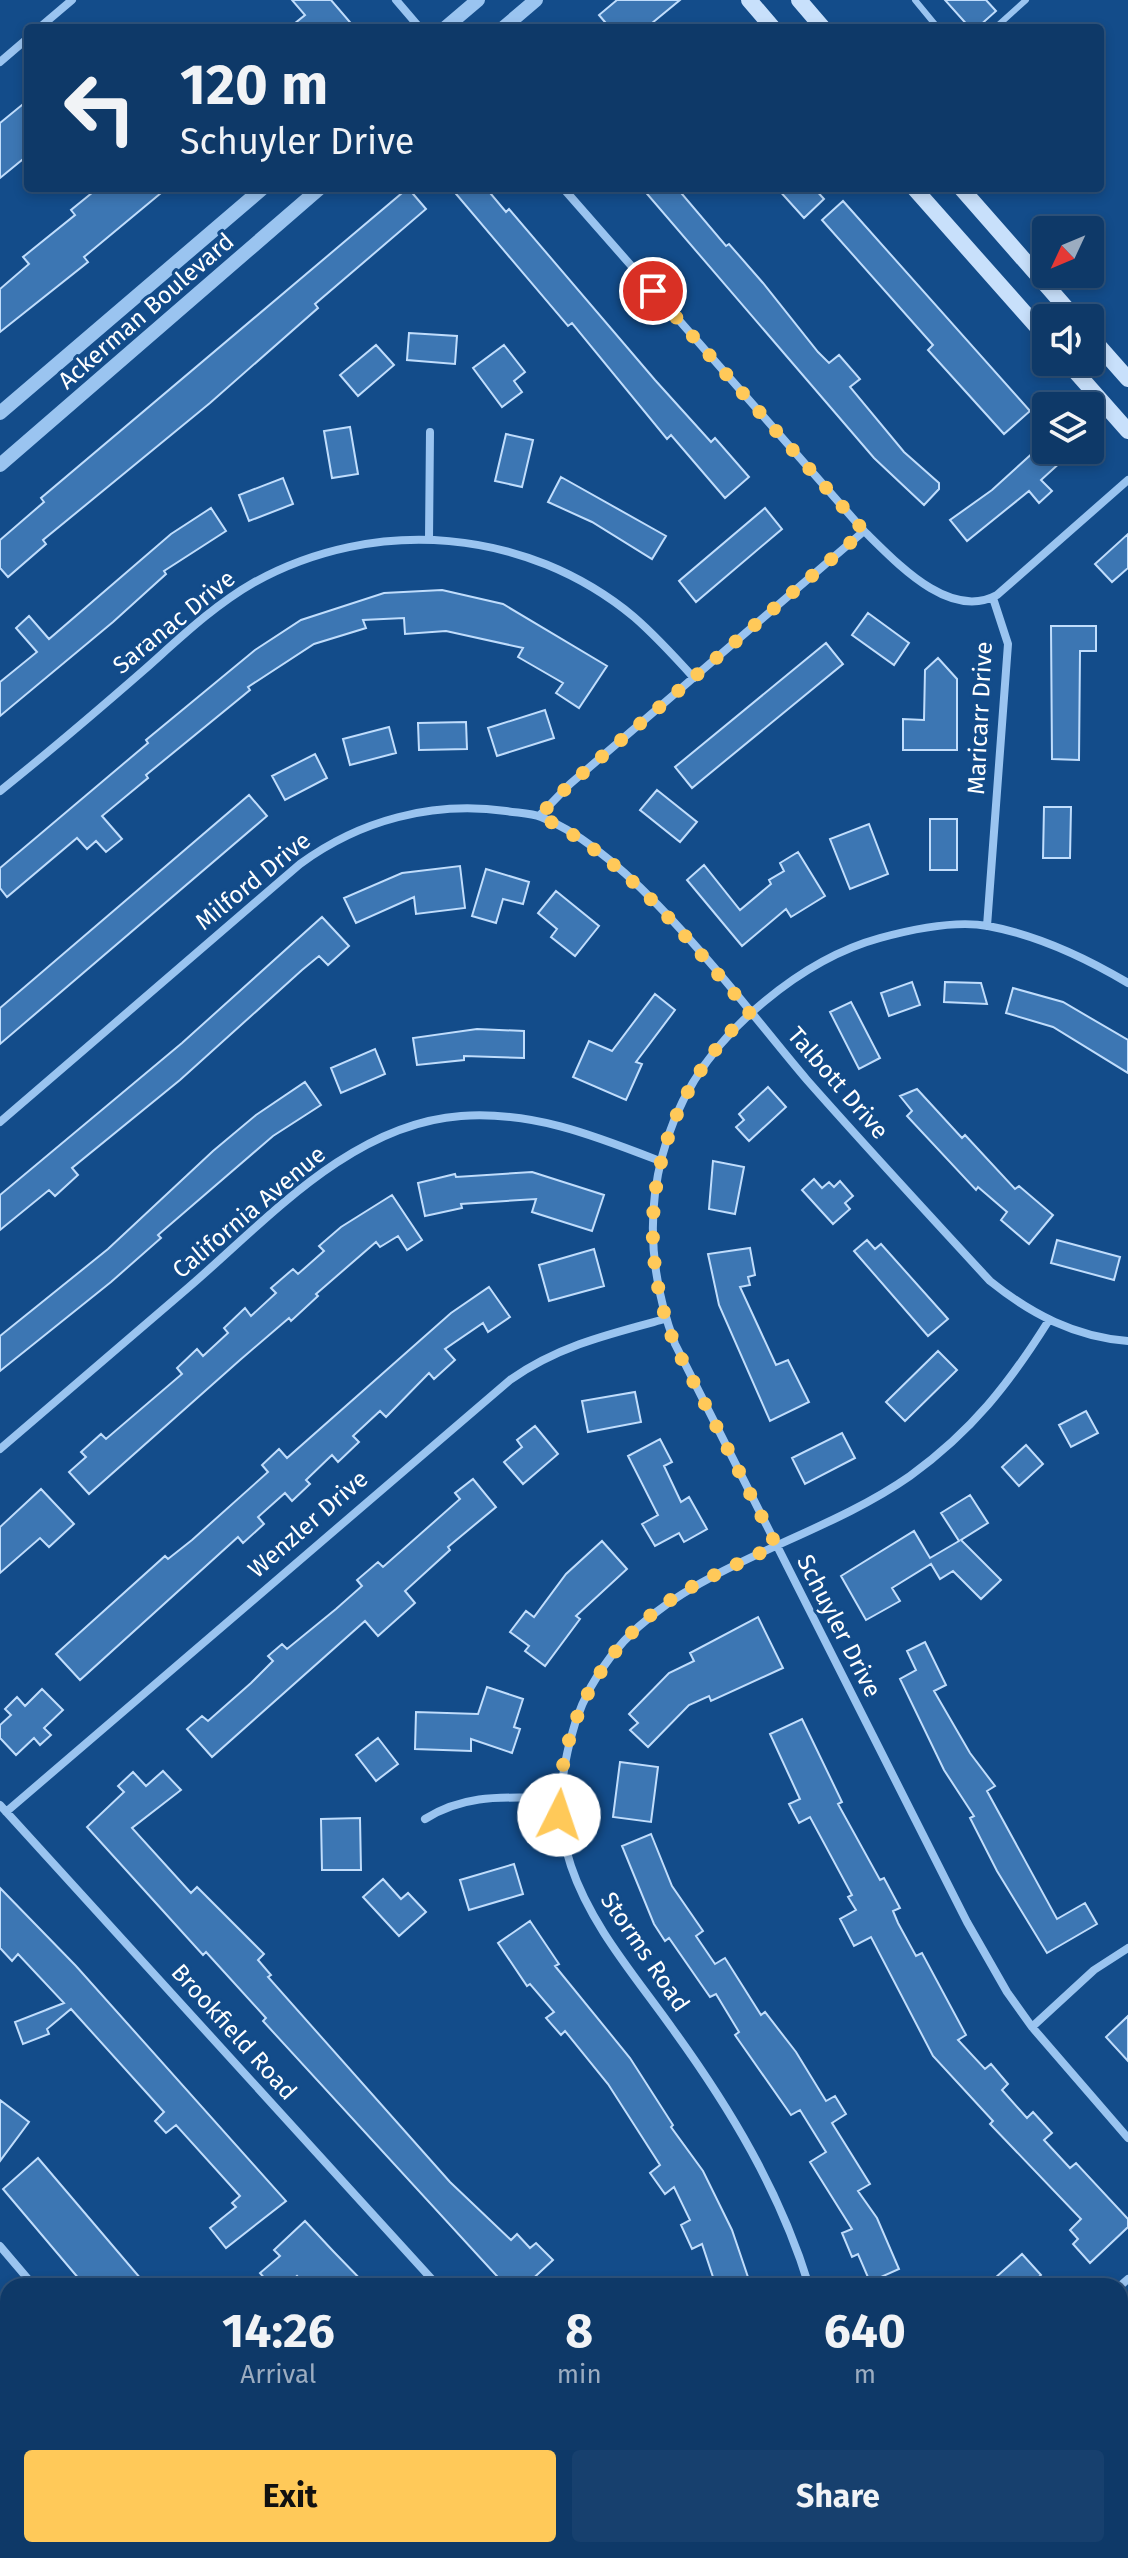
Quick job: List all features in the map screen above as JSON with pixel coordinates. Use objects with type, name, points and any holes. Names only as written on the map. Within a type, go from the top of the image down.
[{"type":"main road","points":[[749,0],[770,24]]},
{"type":"main road","points":[[799,0],[820,24]]},
{"type":"main road","points":[[918,192],[1032,321]]},
{"type":"main road","points":[[965,192],[1063,304]]},
{"type":"main road","points":[[1104,352],[1128,379]]},
{"type":"main road","points":[[1079,376],[1128,431]]},
{"type":"street","points":[[44,24],[72,0]]},
{"type":"street","points":[[396,0],[417,24]]},
{"type":"street","points":[[450,24],[478,0]]},
{"type":"street","points":[[508,24],[536,0]]},
{"type":"street","points":[[0,62],[24,41]]},
{"type":"street","name":"Ackerman Boulevard","points":[[0,413],[258,192]]},
{"type":"street","name":"Ackerman Boulevard","points":[[0,465],[315,192]]},
{"type":"street","points":[[567,192],[864,531],[913,574],[947,598],[977,603],[993,598],[1128,480]]},
{"type":"street","points":[[429,539],[430,432]]},
{"type":"street","points":[[539,816],[570,784],[864,531]]},
{"type":"street","name":"Saranac Drive","points":[[0,791],[214,609],[253,584],[340,548],[380,540],[429,539],[477,544],[521,555],[564,572],[635,618],[694,678]]},
{"type":"street","name":"Maricarr Drive","points":[[987,926],[1008,644],[993,598]]},
{"type":"street","name":"Milford Drive","points":[[0,1122],[300,864],[343,837],[376,822],[446,808],[539,816]]},
{"type":"street","name":"Talbott Drive","points":[[539,816],[595,849],[645,893],[990,1281],[1017,1302],[1049,1320],[1084,1334],[1128,1341]]},
{"type":"street","points":[[987,926],[1061,949],[1128,983]]},
{"type":"street","name":"Schuyler Drive","points":[[987,926],[913,931],[859,944],[793,978],[750,1012],[712,1053],[688,1091],[660,1161],[652,1208],[652,1248],[665,1319],[967,1922],[1007,1992],[1032,2027],[1128,2138]]},
{"type":"street","name":"California Avenue","points":[[0,1449],[315,1179],[382,1137],[434,1121],[499,1115],[570,1126],[660,1161]]},
{"type":"street","name":"Wenzler Drive","points":[[3,1809],[510,1380],[537,1361],[571,1345],[665,1319]]},
{"type":"street","name":"Storms Road","points":[[806,2278],[777,2198],[750,2146],[714,2087],[593,1915],[567,1854],[558,1798],[573,1730],[587,1692],[630,1634],[687,1589],[881,1493],[951,1444],[987,1411],[1049,1320]]},
{"type":"street","points":[[425,1819],[447,1804],[466,1799],[558,1798]]},
{"type":"street","name":"Brookfield Road","points":[[3,1809],[431,2278]]},
{"type":"street","points":[[1032,2027],[1094,1970],[1128,1948]]},
{"type":"street","points":[[0,2246],[27,2278]]},
{"type":"lane","points":[[915,0],[935,24]]},
{"type":"lane","points":[[999,24],[1026,0]]},
{"type":"building","points":[[292,0],[331,0],[352,24],[294,24],[305,15]]},
{"type":"building","points":[[617,0],[680,0],[651,24],[607,24],[599,15]]},
{"type":"building","points":[[945,0],[986,0],[996,11],[981,24],[966,24]]},
{"type":"building","points":[[24,103],[24,158],[0,178],[0,123]]},
{"type":"building","points":[[93,192],[162,192],[84,257],[88,262],[0,332],[0,289],[29,264],[23,257],[75,215],[71,210]]},
{"type":"building","points":[[403,192],[411,192],[426,209],[315,304],[318,308],[210,403],[43,540],[46,544],[8,577],[0,568],[0,540],[44,502],[41,498]]},
{"type":"building","points":[[454,192],[489,192],[506,212],[509,209],[655,380],[711,442],[715,438],[749,477],[725,498],[671,435],[667,439],[572,323],[568,326]]},
{"type":"building","points":[[645,192],[680,192],[726,246],[729,244],[763,283],[818,352],[829,363],[839,355],[860,379],[850,387],[904,452],[939,483],[939,489],[924,505],[874,458]]},
{"type":"building","points":[[781,192],[818,192],[824,199],[804,218]]},
{"type":"building","points":[[843,201],[1030,411],[1004,434],[928,350],[933,345],[822,220]]},
{"type":"building","points":[[409,333],[457,336],[455,364],[407,360]]},
{"type":"building","points":[[376,345],[394,365],[358,396],[340,375]]},
{"type":"building","points":[[504,345],[525,372],[514,381],[522,392],[502,407],[473,368]]},
{"type":"building","points":[[350,427],[358,474],[332,478],[324,431]]},
{"type":"building","points":[[506,434],[533,440],[522,487],[495,481]]},
{"type":"building","points":[[1032,454],[1032,464],[1059,464],[1041,480],[1052,491],[1039,503],[1029,491],[967,541],[950,520],[992,490]]},
{"type":"building","points":[[561,477],[666,536],[652,559],[592,522],[548,502]]},
{"type":"building","points":[[283,478],[293,504],[249,521],[239,495]]},
{"type":"building","points":[[211,508],[226,531],[164,571],[166,574],[113,622],[0,716],[0,682],[37,652],[16,628],[29,616],[49,639],[171,534]]},
{"type":"building","points":[[765,508],[782,529],[696,602],[679,581]]},
{"type":"building","points":[[1128,534],[1128,568],[1112,582],[1095,564]]},
{"type":"building","points":[[442,590],[503,604],[607,666],[579,708],[556,693],[563,683],[518,657],[523,648],[446,631],[405,634],[404,618],[363,620],[366,628],[314,644],[248,687],[250,690],[146,775],[148,778],[102,816],[122,839],[106,852],[96,841],[87,849],[77,838],[7,897],[0,888],[0,868],[148,743],[146,740],[255,650],[301,620],[384,593]]},
{"type":"building","points":[[868,613],[909,643],[894,665],[852,635]]},
{"type":"building","points":[[1051,626],[1096,626],[1096,651],[1080,651],[1079,760],[1052,759]]},
{"type":"building","points":[[826,643],[843,664],[692,788],[675,767]]},
{"type":"building","points":[[938,658],[957,679],[957,750],[903,750],[903,719],[924,720],[925,670]]},
{"type":"building","points":[[545,710],[554,738],[497,756],[488,728]]},
{"type":"building","points":[[466,722],[467,749],[419,750],[418,723]]},
{"type":"building","points":[[389,727],[396,753],[350,765],[343,739]]},
{"type":"building","points":[[315,754],[327,778],[285,800],[272,776]]},
{"type":"building","points":[[657,790],[697,822],[680,842],[640,810]]},
{"type":"building","points":[[249,795],[267,816],[0,1044],[0,1008]]},
{"type":"building","points":[[1044,807],[1071,807],[1070,858],[1043,858]]},
{"type":"building","points":[[930,819],[957,819],[957,870],[930,870]]},
{"type":"building","points":[[869,824],[888,874],[850,889],[830,839]]},
{"type":"building","points":[[798,852],[825,896],[791,917],[786,909],[742,946],[687,880],[704,865],[740,910],[771,884],[769,880],[784,871],[780,863]]},
{"type":"building","points":[[460,866],[465,908],[416,914],[414,897],[356,923],[344,898],[402,873]]},
{"type":"building","points":[[486,869],[529,882],[523,904],[503,899],[496,923],[472,916]]},
{"type":"building","points":[[556,891],[599,926],[575,956],[551,937],[557,929],[538,913]]},
{"type":"building","points":[[322,917],[349,946],[328,965],[319,956],[180,1080],[72,1168],[78,1175],[55,1196],[49,1190],[0,1230],[0,1195],[182,1043]]},
{"type":"building","points":[[912,982],[920,1005],[889,1016],[881,993]]},
{"type":"building","points":[[945,982],[981,983],[987,1004],[944,1002]]},
{"type":"building","points":[[1013,988],[1063,1002],[1128,1040],[1128,1073],[1053,1027],[1006,1013]]},
{"type":"building","points":[[655,994],[675,1010],[636,1062],[642,1064],[626,1100],[573,1077],[589,1041],[612,1051]]},
{"type":"building","points":[[851,1002],[880,1058],[859,1069],[830,1012]]},
{"type":"building","points":[[477,1029],[524,1031],[524,1058],[464,1056],[464,1060],[417,1065],[413,1038]]},
{"type":"building","points":[[375,1049],[385,1074],[341,1093],[331,1068]]},
{"type":"building","points":[[305,1082],[321,1105],[273,1136],[158,1235],[161,1238],[111,1282],[0,1371],[0,1336],[108,1249],[256,1115]]},
{"type":"building","points":[[768,1087],[786,1107],[749,1141],[736,1127],[744,1120],[739,1114]]},
{"type":"building","points":[[917,1089],[1015,1189],[1019,1186],[1053,1215],[1029,1244],[1001,1220],[1007,1212],[978,1187],[976,1190],[907,1116],[912,1111],[900,1096]]},
{"type":"building","points":[[713,1161],[744,1167],[735,1214],[709,1209]]},
{"type":"building","points":[[532,1172],[604,1195],[592,1231],[532,1212],[536,1199],[461,1204],[462,1208],[425,1216],[418,1183],[455,1174],[456,1177]]},
{"type":"building","points":[[814,1179],[822,1188],[829,1182],[834,1187],[840,1181],[853,1196],[845,1203],[850,1209],[833,1224],[802,1190]]},
{"type":"building","points":[[392,1195],[422,1240],[407,1250],[398,1236],[380,1247],[376,1242],[316,1294],[318,1296],[291,1321],[289,1318],[89,1494],[69,1472],[86,1457],[81,1452],[101,1434],[106,1439],[182,1374],[177,1368],[197,1349],[203,1356],[228,1333],[224,1328],[245,1308],[251,1316],[276,1293],[271,1288],[293,1269],[298,1274],[324,1251],[319,1246],[341,1227]]},
{"type":"building","points":[[867,1240],[875,1249],[881,1244],[948,1319],[928,1336],[854,1251]]},
{"type":"building","points":[[1057,1240],[1120,1257],[1114,1280],[1051,1263]]},
{"type":"building","points":[[750,1248],[755,1275],[748,1277],[750,1285],[740,1287],[776,1365],[788,1360],[809,1402],[770,1421],[719,1305],[708,1254]]},
{"type":"building","points":[[594,1249],[604,1286],[549,1301],[539,1265]]},
{"type":"building","points":[[489,1287],[510,1317],[488,1332],[483,1323],[445,1349],[455,1360],[434,1379],[429,1373],[386,1417],[380,1411],[353,1436],[359,1442],[338,1462],[332,1455],[306,1480],[310,1484],[292,1501],[285,1493],[258,1517],[264,1524],[243,1543],[238,1537],[80,1680],[56,1654],[165,1556],[168,1559],[192,1540],[268,1472],[262,1465],[279,1449],[287,1458],[451,1313]]},
{"type":"building","points":[[938,1351],[957,1370],[905,1421],[886,1402]]},
{"type":"building","points":[[635,1392],[641,1422],[588,1432],[582,1401]]},
{"type":"building","points":[[1086,1411],[1098,1433],[1071,1447],[1059,1425]]},
{"type":"building","points":[[535,1426],[558,1454],[523,1484],[504,1462],[522,1447],[517,1440]]},
{"type":"building","points":[[842,1433],[855,1458],[805,1484],[792,1458]]},
{"type":"building","points":[[660,1439],[672,1462],[664,1466],[681,1502],[689,1497],[707,1529],[684,1542],[679,1533],[655,1546],[642,1524],[658,1515],[628,1456]]},
{"type":"building","points":[[1026,1445],[1043,1464],[1019,1486],[1002,1467]]},
{"type":"building","points":[[473,1479],[496,1507],[448,1547],[450,1550],[405,1591],[415,1603],[378,1636],[365,1621],[212,1757],[187,1729],[202,1716],[208,1721],[273,1661],[268,1656],[282,1644],[287,1649],[336,1609],[362,1586],[357,1580],[378,1562],[383,1567],[460,1499],[455,1493]]},
{"type":"building","points":[[41,1489],[74,1524],[49,1547],[40,1538],[0,1573],[0,1527]]},
{"type":"building","points":[[970,1495],[988,1523],[961,1540],[1001,1580],[981,1599],[953,1571],[940,1579],[931,1564],[892,1588],[900,1601],[866,1620],[841,1576],[914,1531],[930,1558],[959,1541],[941,1513]]},
{"type":"building","points":[[602,1541],[627,1569],[576,1616],[580,1619],[545,1666],[525,1651],[529,1646],[510,1632],[526,1611],[534,1617],[566,1574]]},
{"type":"building","points":[[758,1617],[783,1668],[711,1701],[709,1696],[689,1705],[648,1747],[630,1730],[638,1723],[629,1714],[669,1673],[694,1661],[690,1653]]},
{"type":"building","points":[[925,1642],[946,1685],[934,1691],[970,1753],[995,1786],[987,1791],[1057,1919],[1085,1903],[1097,1924],[1047,1953],[997,1871],[970,1818],[974,1816],[944,1770],[900,1679],[916,1670],[907,1651]]},
{"type":"building","points":[[487,1687],[523,1699],[514,1727],[520,1729],[512,1753],[471,1739],[471,1751],[415,1749],[416,1712],[478,1714]]},
{"type":"building","points":[[42,1689],[63,1710],[44,1728],[51,1735],[40,1745],[34,1738],[16,1755],[0,1738],[0,1725],[11,1715],[5,1709],[17,1697],[25,1706]]},
{"type":"building","points":[[802,1719],[842,1802],[838,1804],[880,1880],[884,1878],[900,1908],[893,1911],[898,1923],[916,1956],[922,1953],[966,2035],[958,2040],[985,2069],[991,2064],[1008,2084],[1002,2090],[1027,2118],[1033,2112],[1052,2133],[1044,2140],[1070,2168],[1076,2163],[1128,2219],[1128,2227],[1090,2263],[1073,2244],[1078,2239],[1070,2230],[1081,2219],[990,2124],[993,2121],[933,2056],[871,1937],[854,1946],[840,1919],[856,1910],[848,1897],[852,1895],[810,1817],[799,1823],[789,1804],[800,1799],[770,1734]]},
{"type":"building","points":[[378,1738],[398,1764],[376,1781],[356,1755]]},
{"type":"building","points":[[620,1762],[658,1767],[651,1822],[613,1817]]},
{"type":"building","points":[[163,1771],[181,1790],[132,1828],[191,1893],[197,1887],[264,1954],[258,1960],[271,1975],[268,1977],[450,2182],[511,2240],[517,2234],[530,2248],[536,2243],[553,2260],[534,2278],[499,2278],[263,2021],[266,2018],[206,1952],[203,1955],[87,1827],[124,1792],[118,1786],[133,1772],[146,1786]]},
{"type":"building","points":[[360,1818],[361,1870],[322,1870],[321,1819]]},
{"type":"building","points":[[651,1834],[672,1886],[703,1931],[696,1936],[715,1964],[725,1958],[761,2015],[765,2012],[796,2052],[826,2101],[835,2096],[846,2114],[832,2123],[870,2184],[858,2191],[877,2218],[899,2269],[879,2278],[868,2278],[858,2254],[852,2257],[842,2233],[852,2229],[810,2162],[826,2152],[800,2110],[791,2115],[735,2035],[739,2032],[716,1994],[710,1997],[669,1938],[665,1941],[654,1924],[622,1846]]},
{"type":"building","points":[[514,1864],[523,1894],[469,1910],[460,1880]]},
{"type":"building","points":[[383,1879],[401,1899],[408,1893],[426,1912],[399,1936],[363,1897]]},
{"type":"building","points":[[0,1888],[76,1966],[286,2201],[226,2248],[210,2228],[236,2207],[232,2203],[240,2196],[176,2125],[166,2133],[155,2121],[164,2112],[71,2009],[47,2029],[49,2034],[23,2044],[15,2022],[64,2003],[18,1954],[12,1961],[0,1948]]},
{"type":"building","points":[[530,1921],[559,1964],[555,1966],[630,2058],[673,2125],[671,2127],[703,2171],[732,2230],[748,2278],[713,2278],[702,2244],[692,2249],[681,2225],[690,2220],[674,2187],[665,2194],[650,2173],[660,2165],[608,2084],[565,2031],[561,2035],[546,2018],[554,2012],[530,1984],[527,1986],[498,1943]]},
{"type":"building","points":[[1128,2016],[1128,2061],[1106,2037]]},
{"type":"building","points":[[0,2100],[29,2122],[0,2161]]},
{"type":"building","points":[[38,2158],[140,2278],[78,2278],[3,2189]]},
{"type":"building","points":[[305,2221],[359,2278],[264,2278],[260,2273],[280,2256],[274,2250]]},
{"type":"building","points":[[1022,2254],[1041,2275],[1038,2278],[995,2278]]},
{"type":"route","points":[[559,1815],[558,1798],[573,1730],[587,1692],[606,1662],[630,1634],[687,1589],[776,1545],[675,1344],[665,1319],[652,1248],[652,1208],[660,1161],[672,1124],[712,1053],[750,1012],[645,893],[595,849],[568,830],[539,816],[570,784],[864,531],[653,291]]}]
